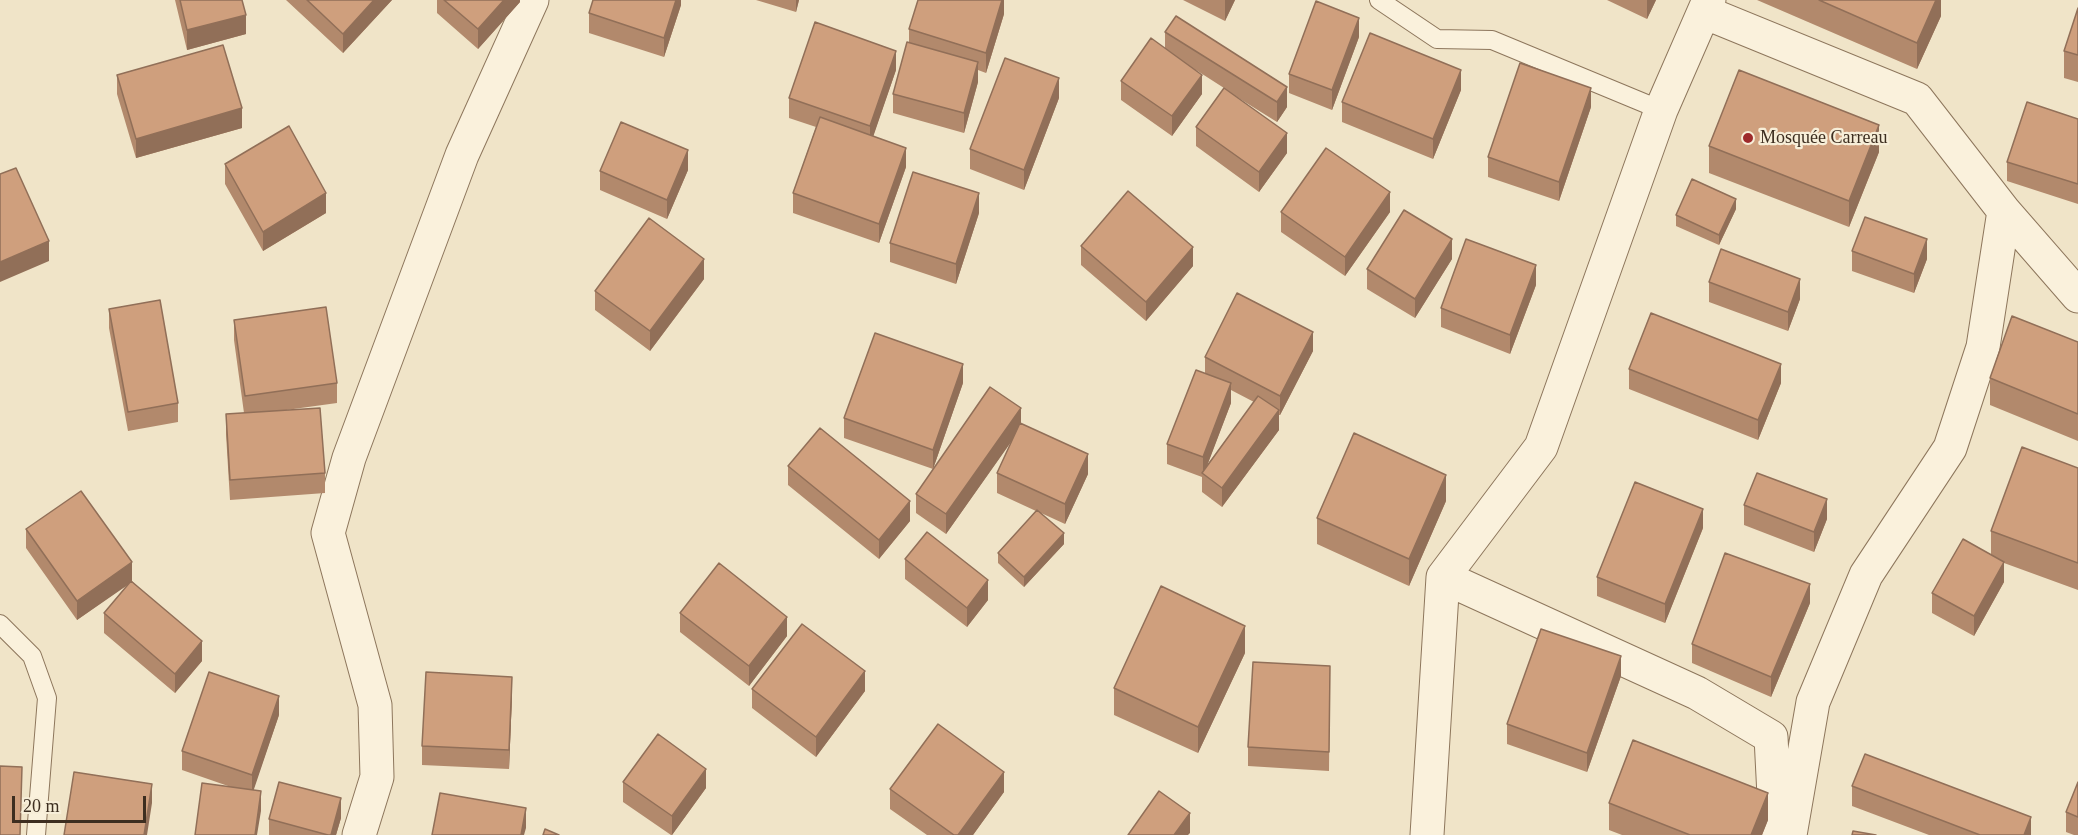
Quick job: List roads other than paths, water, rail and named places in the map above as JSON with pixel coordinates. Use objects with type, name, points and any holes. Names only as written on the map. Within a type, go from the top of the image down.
[{"type":"street","points":[[358,835],[377,777],[375,705],[328,533],[349,458],[462,155],[532,0]]},
{"type":"street","points":[[1427,835],[1443,577],[1541,447],[1661,110],[1707,6],[1917,99],[2004,211],[2078,296]]},
{"type":"street","points":[[1790,835],[1813,702],[1866,575],[1950,448],[1983,347],[2004,211]]},
{"type":"street","points":[[1443,577],[1696,693],[1771,737],[1776,835]]},
{"type":"lane","points":[[1379,0],[1437,39],[1492,40],[1661,110]]},
{"type":"lane","points":[[0,624],[32,656],[48,698],[36,835]]},
{"type":"place","name":"Mosquée Carreau","points":[[1748,138]]}]
